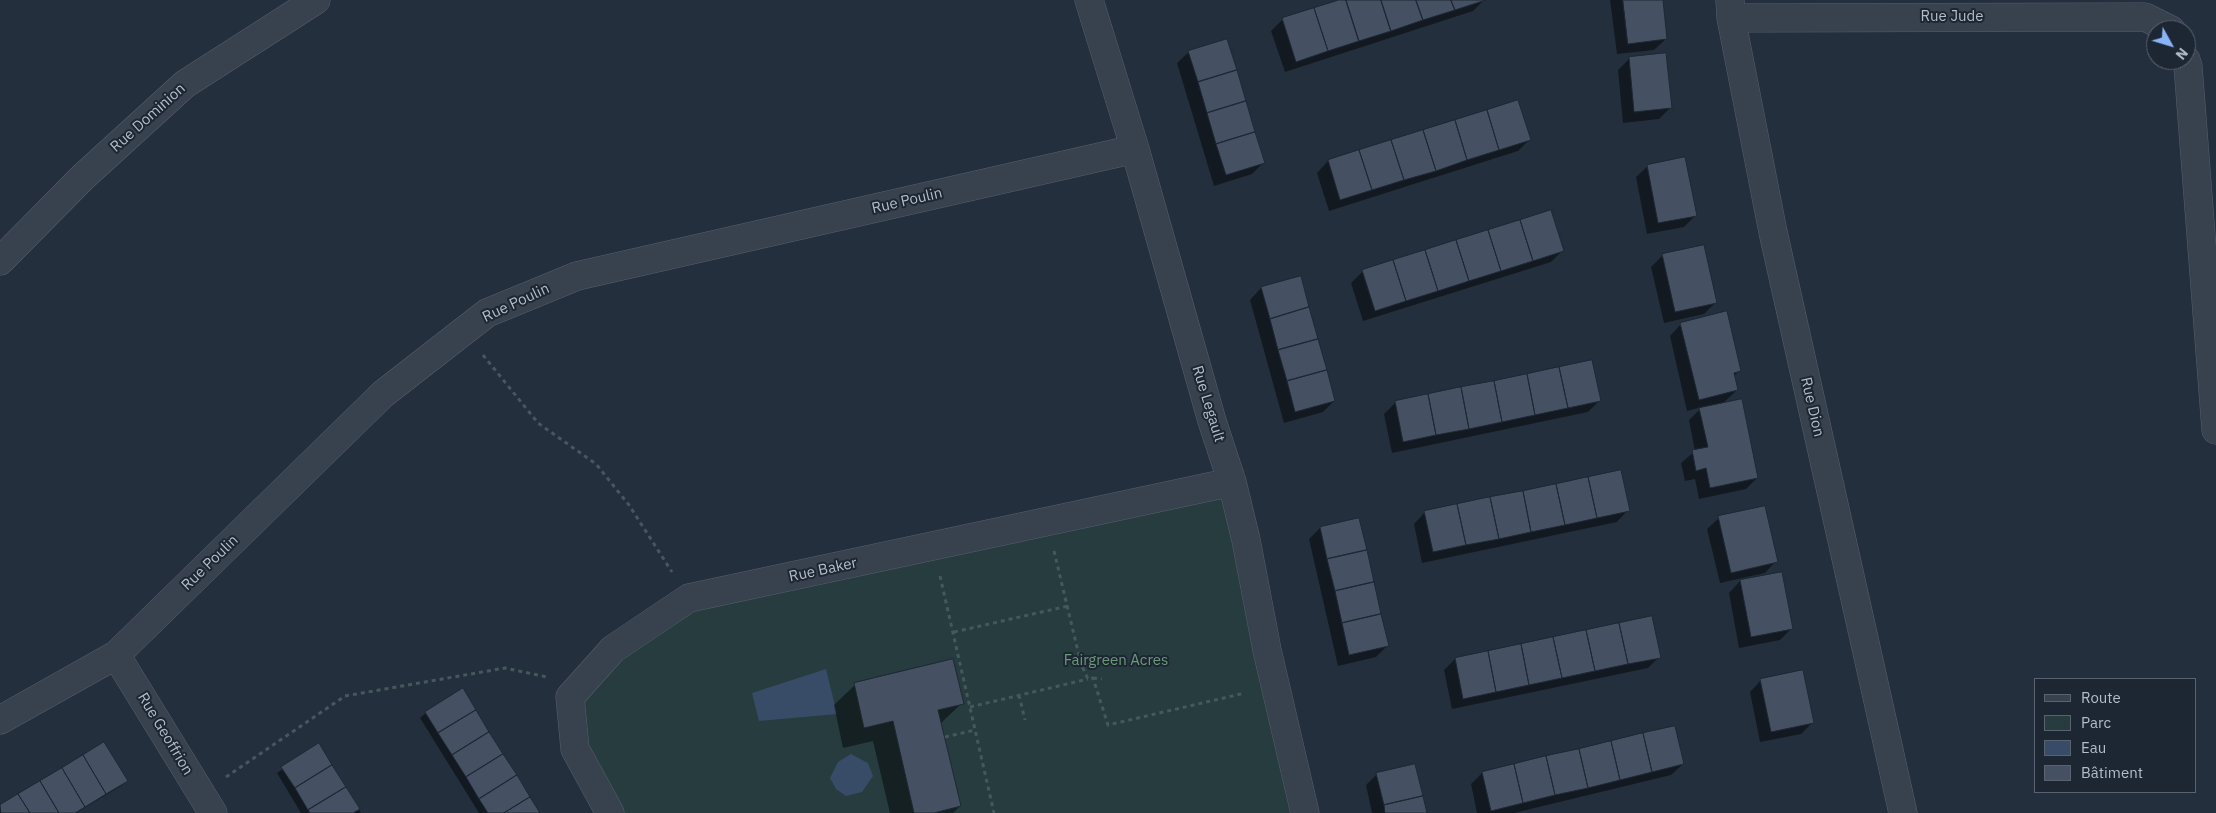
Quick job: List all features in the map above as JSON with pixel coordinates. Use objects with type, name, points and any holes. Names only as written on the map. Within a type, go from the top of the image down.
[{"type":"street","name":"Rue Dominion","points":[[0,261],[83,177],[185,84],[316,0]]},
{"type":"street","name":"Rue Legault","points":[[1089,0],[1136,149],[1212,420],[1232,482],[1301,812]]},
{"type":"street","name":"Rue Jude","points":[[1730,9],[2145,17],[2151,20]]},
{"type":"street","name":"Rue Dion","points":[[1730,9],[1773,232],[1903,813]]},
{"type":"street","points":[[2188,70],[2216,430]]},
{"type":"street","name":"Rue Poulin","points":[[0,720],[116,655],[383,394],[487,313],[577,276],[1136,149]]},
{"type":"street","name":"Rue Baker","points":[[610,813],[575,749],[570,697],[613,649],[689,598],[1232,482]]},
{"type":"street","name":"Rue Geoffrion","points":[[116,655],[207,803]]},
{"type":"path","points":[[464,331],[538,423],[596,464],[629,505],[689,598]]},
{"type":"path","points":[[1047,522],[1081,664],[1088,679]]},
{"type":"path","points":[[933,546],[994,813]]},
{"type":"path","points":[[953,632],[1068,606]]},
{"type":"path","points":[[207,803],[345,696],[505,668],[581,684]]},
{"type":"path","points":[[1093,678],[1108,725],[1222,697],[1276,688]]},
{"type":"path","points":[[970,707],[1088,679],[1102,679]]},
{"type":"path","points":[[1020,695],[1025,720]]},
{"type":"path","points":[[944,737],[975,730]]},
{"type":"green space","name":"Fairgreen Acres","points":[[1232,482],[1292,813],[610,813],[570,697],[689,598]]},
{"type":"water","points":[[826,669],[837,714],[759,721],[752,693]]},
{"type":"water","points":[[851,754],[868,763],[873,776],[862,792],[846,796],[836,789],[830,778],[838,762]]},
{"type":"building","points":[[1339,0],[1346,0],[1359,41],[1328,51],[1314,8]]},
{"type":"building","points":[[1346,0],[1381,0],[1391,31],[1359,41]]},
{"type":"building","points":[[1381,0],[1416,0],[1423,20],[1391,31]]},
{"type":"building","points":[[1416,0],[1451,0],[1455,10],[1423,20]]},
{"type":"building","points":[[1451,0],[1486,0],[1455,10]]},
{"type":"building","points":[[1623,0],[1663,0],[1667,39],[1628,44]]},
{"type":"building","points":[[1314,8],[1328,51],[1296,62],[1282,18]]},
{"type":"building","points":[[1227,39],[1237,70],[1198,82],[1188,51]]},
{"type":"building","points":[[1666,53],[1672,108],[1634,112],[1629,57]]},
{"type":"building","points":[[1237,70],[1246,101],[1207,113],[1198,82]]},
{"type":"building","points":[[1518,100],[1531,140],[1499,150],[1487,110]]},
{"type":"building","points":[[1246,101],[1255,132],[1216,144],[1207,113]]},
{"type":"building","points":[[1487,110],[1499,150],[1467,160],[1455,120]]},
{"type":"building","points":[[1455,120],[1467,160],[1436,171],[1423,130]]},
{"type":"building","points":[[1423,130],[1436,171],[1404,180],[1391,140]]},
{"type":"building","points":[[1255,132],[1265,163],[1226,175],[1216,144]]},
{"type":"building","points":[[1391,140],[1404,180],[1372,190],[1359,150]]},
{"type":"building","points":[[1359,150],[1372,190],[1340,200],[1328,160]]},
{"type":"building","points":[[1685,157],[1697,216],[1658,223],[1647,165]]},
{"type":"building","points":[[1551,210],[1564,251],[1533,261],[1520,220]]},
{"type":"building","points":[[1520,220],[1533,261],[1501,271],[1488,230]]},
{"type":"building","points":[[1488,230],[1501,271],[1469,281],[1456,240]]},
{"type":"building","points":[[1456,240],[1469,281],[1438,291],[1425,250]]},
{"type":"building","points":[[1704,245],[1717,303],[1675,312],[1662,254]]},
{"type":"building","points":[[1425,250],[1438,291],[1406,301],[1393,260]]},
{"type":"building","points":[[1393,260],[1406,301],[1375,311],[1362,270]]},
{"type":"building","points":[[1301,276],[1309,307],[1270,319],[1261,287]]},
{"type":"building","points":[[1309,307],[1318,339],[1278,350],[1270,319]]},
{"type":"building","points":[[1727,311],[1741,371],[1734,373],[1738,390],[1699,400],[1680,323]]},
{"type":"building","points":[[1318,339],[1327,370],[1287,381],[1278,350]]},
{"type":"building","points":[[1592,360],[1601,401],[1568,408],[1559,367]]},
{"type":"building","points":[[1559,367],[1568,408],[1535,415],[1527,374]]},
{"type":"building","points":[[1327,370],[1335,401],[1295,412],[1287,381]]},
{"type":"building","points":[[1527,374],[1535,415],[1502,422],[1494,381]]},
{"type":"building","points":[[1494,381],[1502,422],[1469,429],[1461,387]]},
{"type":"building","points":[[1461,387],[1469,429],[1436,435],[1428,394]]},
{"type":"building","points":[[1428,394],[1436,435],[1403,442],[1395,401]]},
{"type":"building","points":[[1742,399],[1758,478],[1710,488],[1706,468],[1696,471],[1692,450],[1708,447],[1699,408]]},
{"type":"building","points":[[1621,470],[1630,511],[1597,518],[1588,477]]},
{"type":"building","points":[[1588,477],[1597,518],[1565,525],[1556,484]]},
{"type":"building","points":[[1556,484],[1565,525],[1531,532],[1523,491]]},
{"type":"building","points":[[1523,491],[1531,532],[1499,539],[1490,497]]},
{"type":"building","points":[[1490,497],[1499,539],[1466,545],[1457,504]]},
{"type":"building","points":[[1457,504],[1466,545],[1433,552],[1424,511]]},
{"type":"building","points":[[1765,506],[1778,562],[1731,573],[1718,516]]},
{"type":"building","points":[[1359,518],[1367,550],[1327,559],[1320,527]]},
{"type":"building","points":[[1367,550],[1374,582],[1335,591],[1327,559]]},
{"type":"building","points":[[1782,572],[1793,629],[1751,637],[1740,580]]},
{"type":"building","points":[[1374,582],[1381,614],[1342,623],[1335,591]]},
{"type":"building","points":[[1381,614],[1389,646],[1349,655],[1342,623]]},
{"type":"building","points":[[1652,616],[1661,658],[1628,664],[1619,623]]},
{"type":"building","points":[[1619,623],[1628,664],[1595,671],[1586,630]]},
{"type":"building","points":[[1586,630],[1595,671],[1562,678],[1553,637]]},
{"type":"building","points":[[1553,637],[1562,678],[1529,685],[1521,644]]},
{"type":"building","points":[[1521,644],[1529,685],[1496,692],[1488,651]]},
{"type":"building","points":[[1488,651],[1496,692],[1463,699],[1455,658]]},
{"type":"building","points":[[953,659],[964,704],[938,710],[961,806],[934,813],[914,813],[893,721],[864,728],[854,683]]},
{"type":"building","points":[[1803,670],[1814,723],[1771,732],[1760,679]]},
{"type":"building","points":[[463,688],[476,710],[438,733],[425,712]]},
{"type":"building","points":[[476,710],[489,732],[452,755],[438,733]]},
{"type":"building","points":[[1675,726],[1684,764],[1652,772],[1643,733]]},
{"type":"building","points":[[489,732],[503,754],[466,777],[452,755]]},
{"type":"building","points":[[1643,733],[1652,772],[1620,780],[1611,741]]},
{"type":"building","points":[[1611,741],[1620,780],[1588,788],[1579,749]]},
{"type":"building","points":[[104,742],[128,781],[106,794],[83,755]]},
{"type":"building","points":[[319,743],[332,765],[295,788],[281,767]]},
{"type":"building","points":[[1579,749],[1588,788],[1555,795],[1546,756]]},
{"type":"building","points":[[503,754],[517,775],[479,799],[466,777]]},
{"type":"building","points":[[83,755],[106,794],[85,807],[62,768]]},
{"type":"building","points":[[1546,756],[1555,795],[1523,803],[1514,764]]},
{"type":"building","points":[[1415,764],[1423,796],[1384,805],[1376,773]]},
{"type":"building","points":[[1514,764],[1523,803],[1491,811],[1482,772]]},
{"type":"building","points":[[332,765],[346,787],[308,810],[295,788]]},
{"type":"building","points":[[62,768],[85,807],[75,813],[59,813],[40,781]]},
{"type":"building","points":[[517,775],[530,797],[504,813],[488,813],[479,799]]},
{"type":"building","points":[[40,781],[59,813],[30,813],[18,794]]},
{"type":"building","points":[[346,787],[360,809],[353,813],[310,813],[308,810]]},
{"type":"building","points":[[18,794],[30,813],[1,813],[0,805]]},
{"type":"building","points":[[1423,796],[1427,813],[1385,813],[1384,805]]},
{"type":"building","points":[[530,797],[540,813],[504,813]]}]
